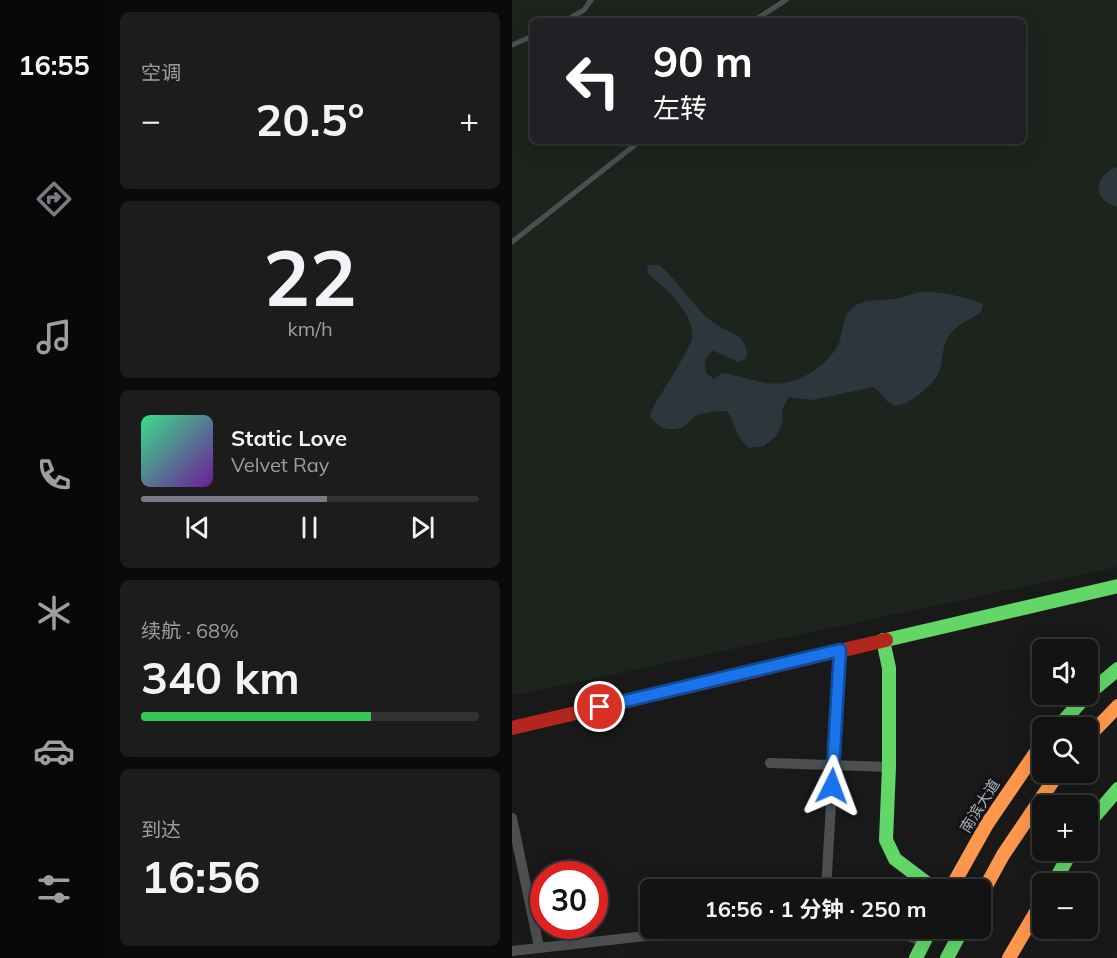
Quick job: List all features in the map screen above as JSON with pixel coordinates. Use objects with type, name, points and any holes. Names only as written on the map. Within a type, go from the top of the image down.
[{"type":"street","points":[[512,728],[1118,586]]},
{"type":"street","points":[[883,640],[889,668],[886,840],[894,859],[921,879]]},
{"type":"street","points":[[827,879],[840,650]]},
{"type":"street","points":[[1098,686],[1118,669]]},
{"type":"street","points":[[1067,717],[1078,705]]},
{"type":"street","points":[[1098,727],[1118,706]]},
{"type":"street","name":"南滨大道","points":[[956,879],[987,824],[1032,758]]},
{"type":"street","points":[[770,763],[889,767]]},
{"type":"street","points":[[990,879],[1003,855],[1052,783]]},
{"type":"street","points":[[1098,812],[1118,789]]},
{"type":"street","points":[[512,818],[539,947]]},
{"type":"street","points":[[1009,958],[1032,919]]},
{"type":"street","points":[[512,951],[640,936]]},
{"type":"street","points":[[916,939],[924,942]]},
{"type":"street","points":[[916,958],[926,939]]},
{"type":"street","points":[[947,958],[957,939]]},
{"type":"lane","points":[[570,18],[584,10],[591,0]]},
{"type":"lane","points":[[758,18],[786,0]]},
{"type":"lane","points":[[512,45],[530,37]]},
{"type":"lane","points":[[512,242],[636,144]]},
{"type":"shaded area","points":[[512,0],[1117,0],[1117,567],[512,696]]},
{"type":"shaded area","points":[[1118,167],[1117,207],[1104,200],[1100,195],[1099,185],[1107,172]]},
{"type":"shaded area","points":[[648,265],[659,265],[707,318],[737,335],[743,341],[746,359],[738,362],[712,350],[705,360],[706,373],[714,379],[722,373],[772,384],[789,382],[804,376],[833,354],[848,313],[854,306],[865,302],[931,292],[963,297],[983,304],[981,312],[951,333],[946,342],[939,372],[926,389],[912,400],[905,404],[893,405],[873,387],[812,400],[789,397],[782,410],[783,422],[776,436],[764,446],[749,448],[739,436],[727,411],[701,414],[678,429],[660,426],[650,416],[654,405],[688,348],[692,339],[692,330],[684,311],[677,302],[647,273]]},
{"type":"traffic: fast","points":[[886,640],[1118,586]]},
{"type":"traffic: fast","points":[[883,640],[889,668],[886,840],[895,859],[921,879]]},
{"type":"traffic: fast","points":[[1098,686],[1118,669]]},
{"type":"traffic: fast","points":[[1067,717],[1078,705]]},
{"type":"traffic: fast","points":[[1098,812],[1118,789]]},
{"type":"traffic: fast","points":[[1059,873],[1066,861]]},
{"type":"traffic: fast","points":[[916,958],[926,939]]},
{"type":"traffic: fast","points":[[947,958],[957,939]]},
{"type":"traffic: slow","points":[[1098,727],[1118,706]]},
{"type":"traffic: slow","points":[[956,879],[987,824],[1032,758]]},
{"type":"traffic: slow","points":[[990,879],[1003,855],[1052,783]]},
{"type":"traffic: slow","points":[[1009,958],[1032,919]]},
{"type":"traffic: jam","points":[[512,728],[886,640]]},
{"type":"route","points":[[600,707],[840,650],[832,786]]}]
